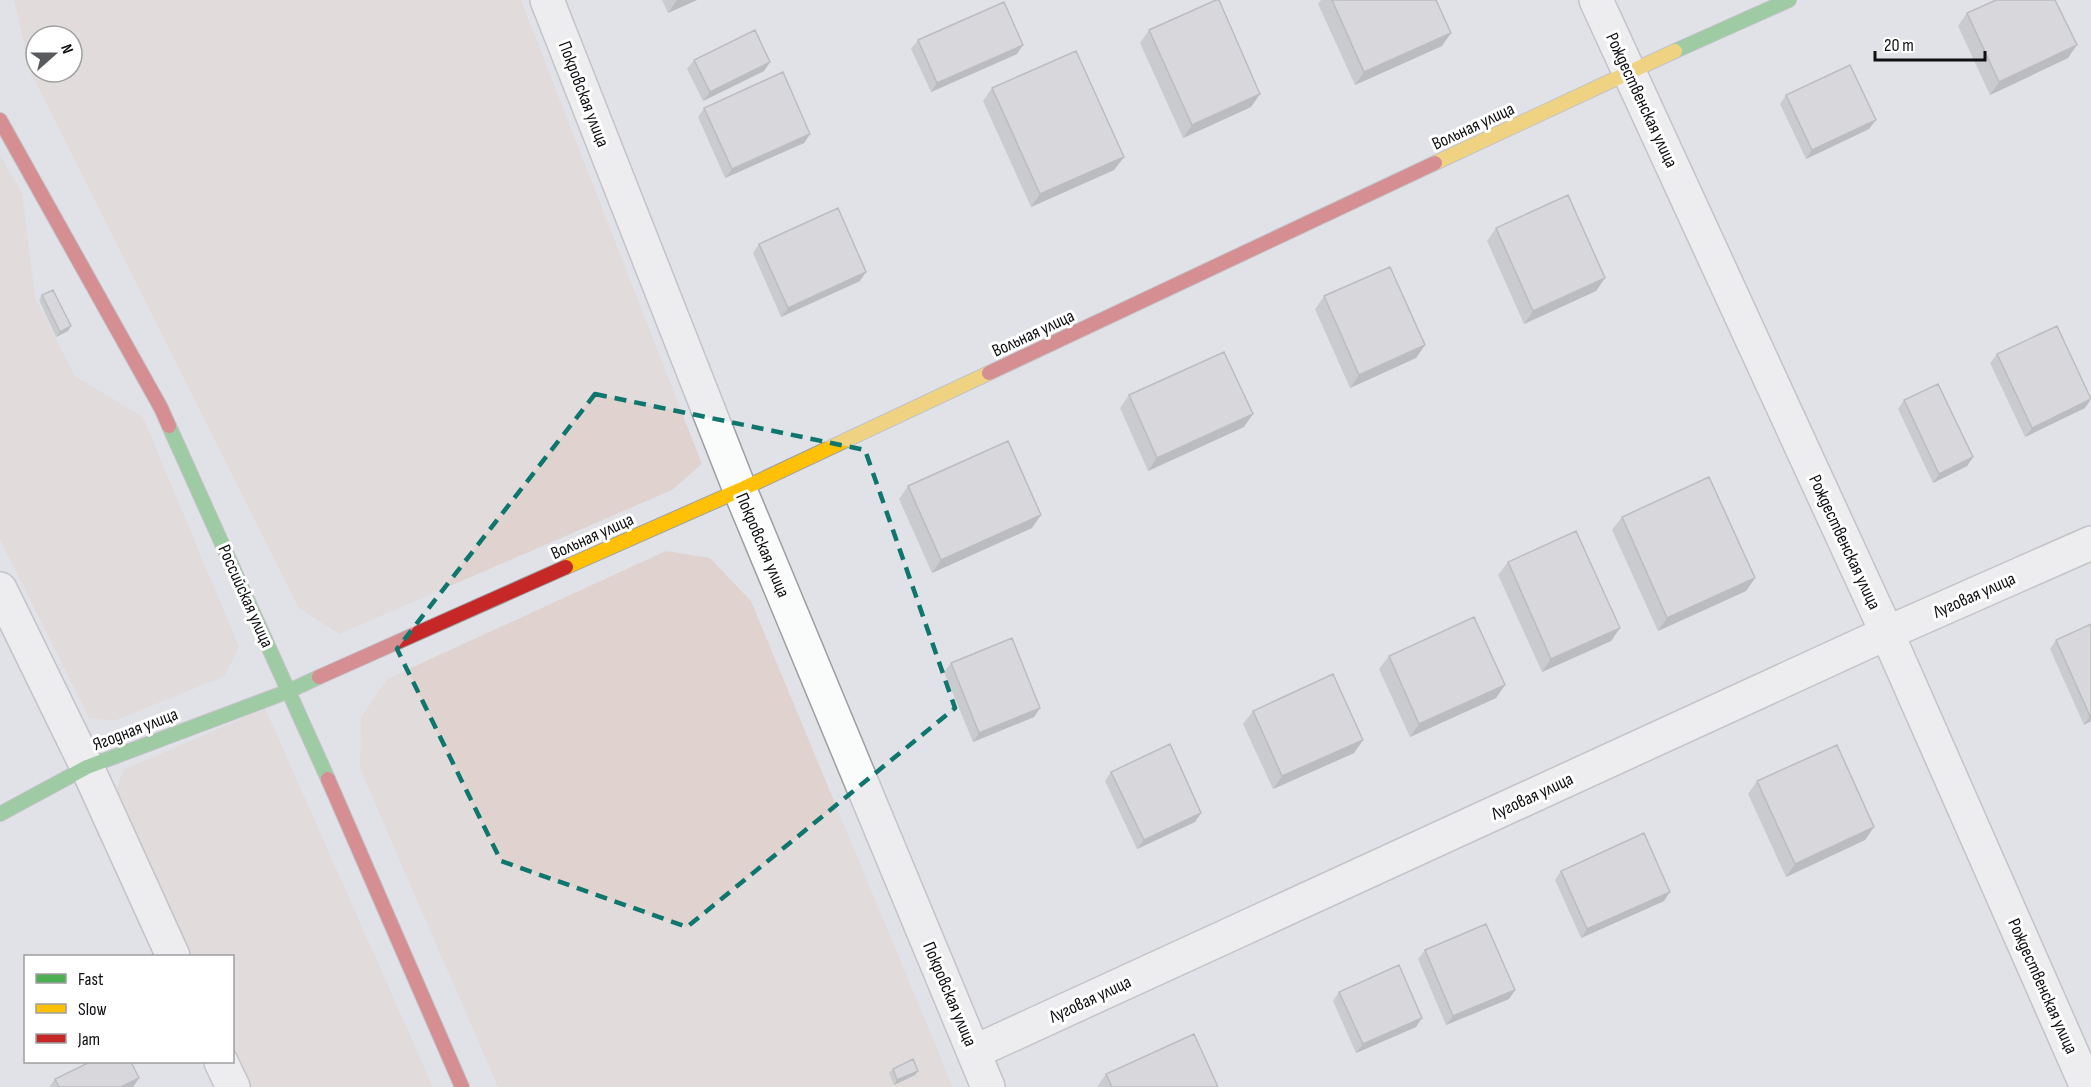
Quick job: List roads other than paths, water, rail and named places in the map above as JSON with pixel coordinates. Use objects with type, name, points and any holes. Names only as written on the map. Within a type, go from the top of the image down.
[{"type":"street","name":"Покровская улица","points":[[547,0],[740,490],[988,1087]]},
{"type":"street","name":"Рождественская улица","points":[[1596,0],[1887,633],[2087,1087]]},
{"type":"street","name":"Вольная улица","points":[[289,690],[740,490],[1629,72],[1789,0]]},
{"type":"street","name":"Российская улица","points":[[0,120],[161,408],[289,690],[462,1087]]},
{"type":"street","name":"Луговая улица","points":[[974,1052],[1887,633],[2091,543]]},
{"type":"street","points":[[0,589],[87,767],[172,955]]},
{"type":"street","name":"Ягодная улица","points":[[0,814],[87,767],[289,690]]},
{"type":"street","points":[[221,1063],[233,1087]]}]
